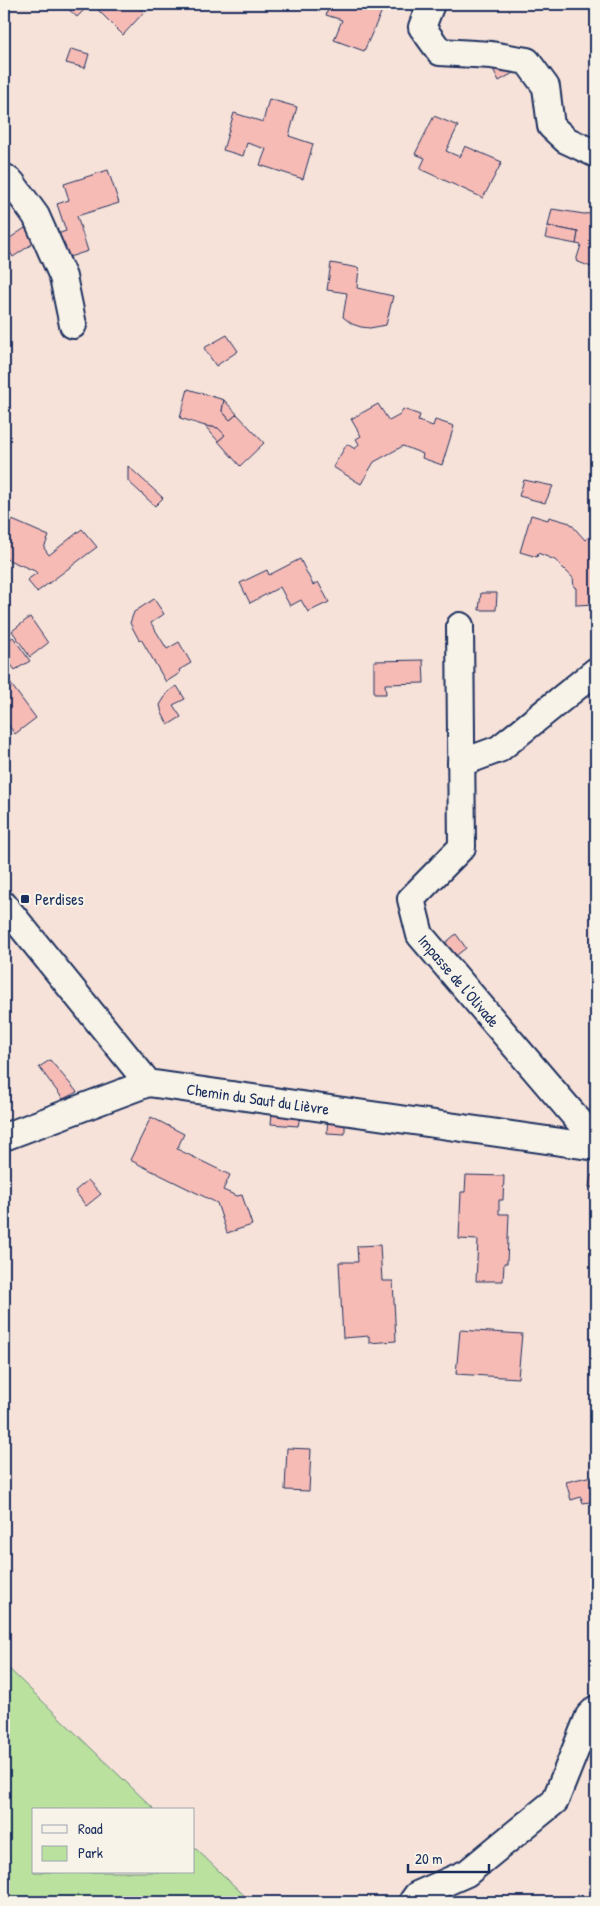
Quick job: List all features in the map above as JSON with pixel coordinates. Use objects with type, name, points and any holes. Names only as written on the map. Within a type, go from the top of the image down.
[{"type":"street","points":[[431,4],[422,27],[440,52],[491,55],[527,61],[546,87],[551,126],[566,140],[596,154]]},
{"type":"street","points":[[4,177],[12,183],[40,224],[64,277],[73,325]]},
{"type":"street","name":"Impasse de l'Olivade","points":[[460,626],[462,847],[410,899],[420,935],[596,1141]]},
{"type":"street","points":[[461,763],[499,749],[596,671]]},
{"type":"street","points":[[4,905],[148,1084],[4,1137]]},
{"type":"street","name":"Chemin du Saut du Lièvre","points":[[148,1084],[596,1147]]},
{"type":"street","points":[[412,1902],[417,1895],[467,1873],[555,1801],[589,1716],[596,1709]]},
{"type":"green space","points":[[4,1664],[153,1808],[32,1808],[32,1874],[195,1874],[195,1848],[251,1902],[4,1902]]},
{"type":"building","points":[[63,4],[90,4],[77,17]]},
{"type":"building","points":[[92,4],[135,4],[144,12],[123,35]]},
{"type":"building","points":[[330,4],[385,4],[364,51],[334,40],[342,20],[326,15]]},
{"type":"building","points":[[71,49],[89,54],[85,68],[66,63]]},
{"type":"building","points":[[506,60],[513,73],[499,81],[493,69]]},
{"type":"building","points":[[269,99],[297,107],[289,136],[313,144],[303,179],[260,165],[266,149],[247,143],[243,156],[223,150],[234,113],[263,122]]},
{"type":"building","points":[[434,116],[458,126],[446,151],[460,157],[465,146],[502,162],[483,198],[420,169],[425,158],[415,154]]},
{"type":"building","points":[[108,170],[119,203],[77,216],[88,251],[63,259],[55,235],[66,231],[57,204],[69,200],[64,184]]},
{"type":"building","points":[[552,209],[584,214],[596,213],[596,264],[592,263],[591,267],[576,261],[581,245],[576,244],[578,232],[548,226]]},
{"type":"building","points":[[548,226],[578,232],[576,244],[545,238]]},
{"type":"building","points":[[25,228],[35,242],[13,257],[4,242]]},
{"type":"building","points":[[331,263],[359,268],[357,288],[393,296],[386,325],[370,328],[361,327],[352,324],[343,317],[347,293],[327,290]]},
{"type":"building","points":[[227,335],[238,351],[216,366],[204,348]]},
{"type":"building","points":[[188,389],[224,400],[222,411],[230,420],[237,414],[264,443],[240,466],[218,441],[225,435],[218,428],[180,418]]},
{"type":"building","points":[[224,400],[237,414],[230,420],[222,411]]},
{"type":"building","points":[[378,404],[389,421],[400,415],[403,409],[420,415],[418,421],[433,426],[435,420],[454,426],[442,465],[422,458],[423,454],[403,446],[374,462],[361,484],[333,467],[347,444],[355,449],[359,444],[356,439],[361,436],[351,419]]},
{"type":"building","points":[[205,426],[218,428],[225,435],[218,441]]},
{"type":"building","points":[[128,466],[163,498],[155,506],[128,481]]},
{"type":"building","points":[[524,480],[553,486],[545,503],[519,496]]},
{"type":"building","points":[[531,515],[548,520],[549,517],[570,523],[585,540],[589,537],[596,544],[594,549],[596,552],[596,604],[576,605],[576,588],[574,587],[573,578],[555,560],[538,553],[537,557],[520,552]]},
{"type":"building","points":[[10,519],[49,536],[44,548],[49,555],[82,529],[97,547],[37,592],[27,580],[37,573],[4,558],[4,533]]},
{"type":"building","points":[[300,559],[313,585],[318,582],[329,602],[308,612],[301,600],[290,606],[280,587],[250,603],[240,583],[267,570],[269,575]]},
{"type":"building","points":[[481,593],[497,593],[496,610],[479,610]]},
{"type":"building","points":[[154,599],[164,614],[151,623],[167,649],[179,642],[191,663],[179,670],[180,673],[166,682],[130,623],[134,612]]},
{"type":"building","points":[[30,617],[48,643],[30,657],[12,631]]},
{"type":"building","points":[[13,637],[30,661],[15,670],[4,655],[4,644]]},
{"type":"building","points":[[423,660],[424,683],[385,684],[386,694],[374,694],[374,661]]},
{"type":"building","points":[[4,675],[36,718],[15,734],[4,719]]},
{"type":"building","points":[[177,686],[185,699],[173,705],[181,717],[168,725],[160,705],[168,692]]},
{"type":"building","points":[[456,934],[466,948],[453,958],[443,945]]},
{"type":"building","points":[[50,1060],[77,1092],[63,1099],[39,1067]]},
{"type":"building","points":[[273,1103],[302,1108],[298,1126],[271,1124]]},
{"type":"building","points":[[328,1112],[345,1116],[345,1134],[327,1133]]},
{"type":"building","points":[[151,1117],[184,1134],[177,1149],[230,1175],[223,1190],[237,1196],[242,1195],[252,1225],[227,1233],[217,1203],[130,1160]]},
{"type":"building","points":[[466,1175],[504,1176],[503,1200],[499,1200],[499,1214],[509,1214],[507,1263],[504,1263],[503,1281],[476,1281],[478,1240],[459,1239],[461,1192],[465,1192]]},
{"type":"building","points":[[591,1175],[596,1176],[596,1188],[589,1187]]},
{"type":"building","points":[[88,1180],[101,1194],[86,1206],[75,1191]]},
{"type":"building","points":[[380,1245],[382,1281],[393,1281],[396,1341],[369,1343],[369,1336],[343,1338],[339,1262],[358,1262],[357,1246]]},
{"type":"building","points":[[460,1330],[522,1334],[518,1378],[456,1374]]},
{"type":"building","points":[[287,1448],[311,1449],[309,1491],[285,1490]]},
{"type":"building","points":[[596,1475],[596,1501],[583,1503],[581,1497],[571,1500],[566,1482]]},
{"type":"place","name":"Perdises","points":[[25,899]]}]
